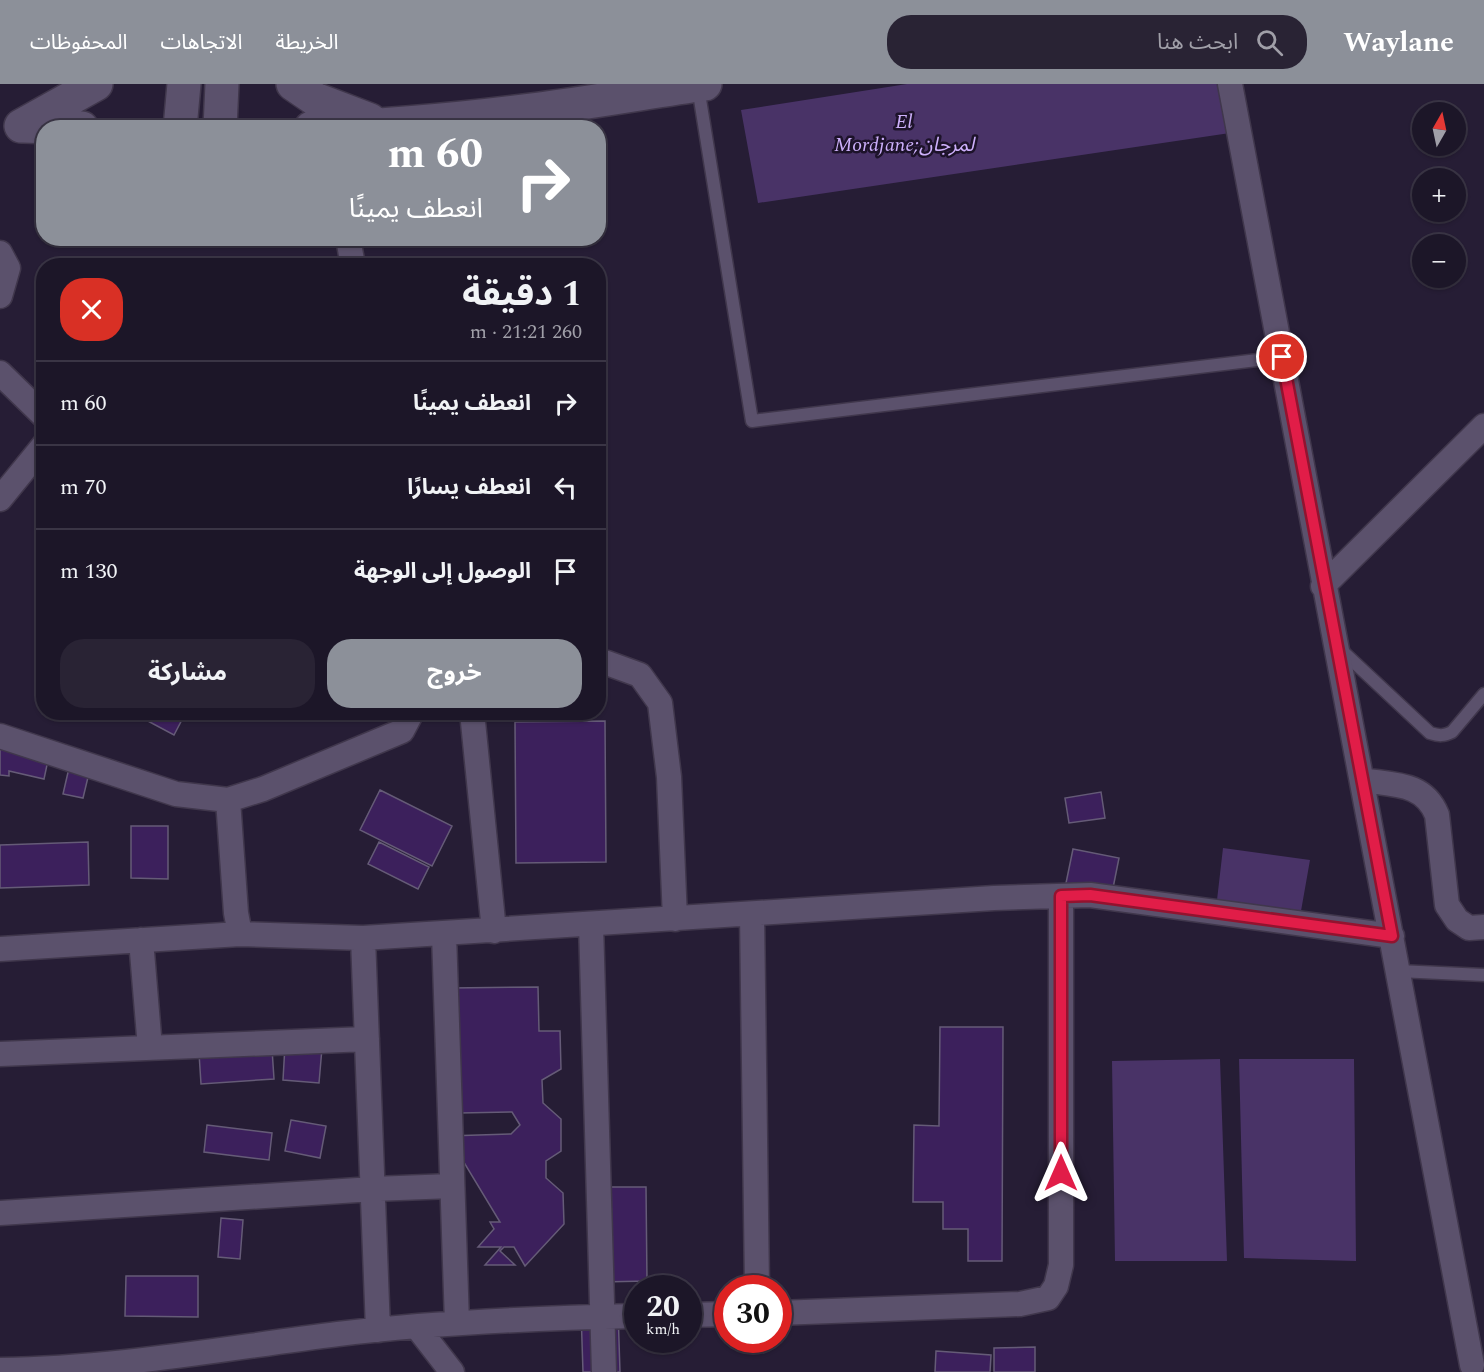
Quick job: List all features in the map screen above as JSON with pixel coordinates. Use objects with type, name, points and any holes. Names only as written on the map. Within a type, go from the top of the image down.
[{"type":"main road","points":[[10,125],[96,84]]},
{"type":"main road","points":[[181,120],[184,84]]},
{"type":"main road","points":[[220,120],[222,84]]},
{"type":"main road","points":[[293,84],[315,99],[370,120]]},
{"type":"main road","points":[[432,120],[540,109],[702,85]]},
{"type":"main road","points":[[10,125],[36,126]]},
{"type":"street","points":[[1230,84],[1323,586],[1337,646],[1472,1365]]},
{"type":"street","points":[[0,253],[8,268],[0,296]]},
{"type":"street","points":[[0,373],[36,408]]},
{"type":"street","points":[[1323,586],[1484,426]]},
{"type":"street","points":[[0,499],[36,455]]},
{"type":"street","points":[[606,663],[640,675],[660,703],[669,777],[675,919]]},
{"type":"street","points":[[0,736],[176,794],[228,800],[263,789],[402,731],[408,720]]},
{"type":"street","points":[[473,720],[494,931]]},
{"type":"street","points":[[1362,780],[1416,789],[1433,804],[1437,815],[1447,905],[1457,920],[1469,928],[1484,927]]},
{"type":"street","points":[[228,800],[235,902],[240,934]]},
{"type":"street","points":[[0,949],[240,934],[363,938],[444,934],[1090,895],[1392,936]]},
{"type":"street","points":[[792,1312],[1020,1304],[1048,1298],[1056,1286],[1061,1265],[1061,896]]},
{"type":"street","points":[[752,914],[757,1275]]},
{"type":"street","points":[[591,924],[604,1372]]},
{"type":"street","points":[[444,934],[457,1323]]},
{"type":"street","points":[[363,938],[378,1330]]},
{"type":"street","points":[[141,940],[150,1048]]},
{"type":"street","points":[[0,1054],[367,1039]]},
{"type":"street","points":[[0,1213],[452,1186]]},
{"type":"street","points":[[0,1370],[38,1370],[201,1353],[378,1330],[457,1323],[624,1316]]},
{"type":"street","points":[[417,1327],[452,1372]]},
{"type":"lane","points":[[702,85],[753,421],[1282,357]]},
{"type":"lane","points":[[1337,646],[1430,733],[1437,736],[1446,736],[1452,732],[1484,694]]},
{"type":"lane","points":[[1398,972],[1484,975]]},
{"type":"green space","name":"El Mordjane;لمرجان","points":[[907,84],[1223,84],[1230,133],[758,203],[741,110]]},
{"type":"green space","points":[[1223,848],[1310,860],[1301,911],[1217,900]]},
{"type":"green space","points":[[1220,1059],[1227,1261],[1115,1261],[1112,1061]]},
{"type":"green space","points":[[1239,1059],[1354,1059],[1356,1261],[1244,1258]]},
{"type":"building","points":[[146,720],[182,720],[174,735]]},
{"type":"building","points":[[605,721],[606,862],[516,863],[515,722]]},
{"type":"building","points":[[0,735],[51,746],[44,779],[9,771],[9,776],[0,775]]},
{"type":"building","points":[[69,768],[89,773],[83,798],[63,794]]},
{"type":"building","points":[[380,790],[452,826],[432,866],[360,830]]},
{"type":"building","points":[[1101,792],[1105,818],[1069,823],[1065,798]]},
{"type":"building","points":[[131,826],[168,826],[168,879],[131,878]]},
{"type":"building","points":[[88,842],[89,885],[0,888],[0,845]]},
{"type":"building","points":[[379,842],[429,867],[418,889],[368,864]]},
{"type":"building","points":[[1073,849],[1119,858],[1111,898],[1065,888]]},
{"type":"building","points":[[538,987],[539,1031],[560,1031],[561,1069],[542,1080],[543,1103],[561,1119],[561,1151],[546,1161],[546,1178],[563,1193],[564,1224],[525,1266],[514,1247],[504,1247],[500,1251],[515,1265],[485,1265],[501,1247],[478,1247],[494,1229],[490,1222],[500,1222],[448,1136],[511,1134],[520,1125],[512,1112],[460,1113],[451,988]]},
{"type":"building","points":[[940,1027],[1003,1027],[1002,1261],[968,1261],[968,1229],[943,1229],[943,1202],[913,1202],[914,1125],[939,1126]]},
{"type":"building","points":[[285,1045],[322,1048],[319,1083],[283,1080]]},
{"type":"building","points":[[272,1049],[274,1079],[201,1084],[199,1053]]},
{"type":"building","points":[[291,1120],[326,1126],[320,1158],[285,1151]]},
{"type":"building","points":[[207,1125],[272,1133],[269,1160],[204,1152]]},
{"type":"building","points":[[595,1187],[646,1187],[647,1275],[624,1275],[624,1282],[601,1282]]},
{"type":"building","points":[[221,1218],[243,1220],[240,1259],[218,1257]]},
{"type":"building","points":[[126,1276],[198,1276],[198,1317],[125,1316]]},
{"type":"building","points":[[618,1310],[620,1372],[583,1372],[581,1311]]},
{"type":"building","points":[[1035,1347],[1035,1372],[994,1372],[994,1348]]},
{"type":"building","points":[[936,1351],[991,1355],[990,1372],[935,1372]]},
{"type":"route","points":[[1061,1173],[1061,896],[1090,895],[1392,936],[1337,646],[1323,586],[1282,357]]}]
